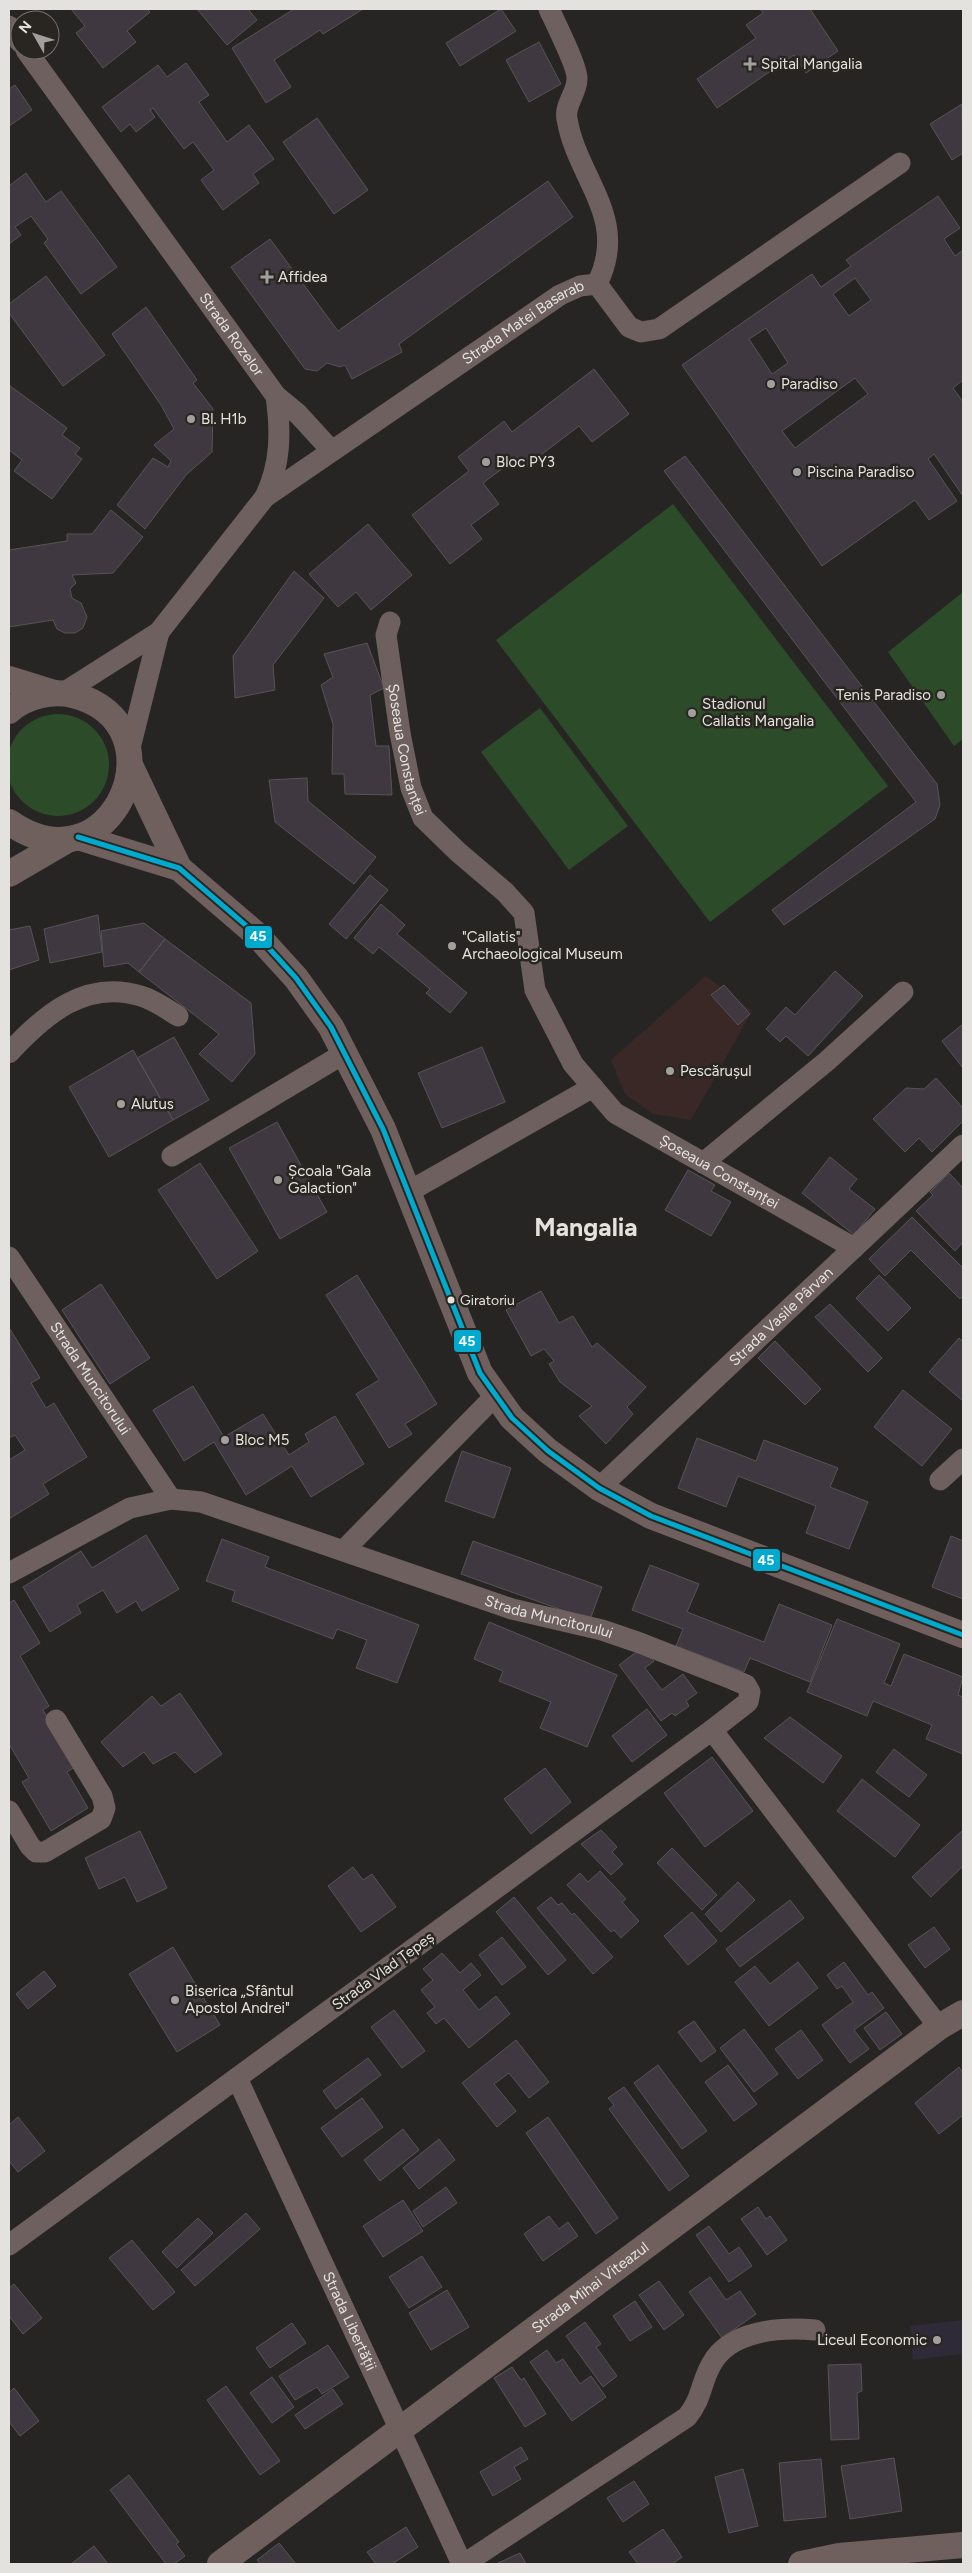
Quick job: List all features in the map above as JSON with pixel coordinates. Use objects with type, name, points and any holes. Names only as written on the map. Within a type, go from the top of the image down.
[{"type":"main road","points":[[9,679],[86,699],[106,712],[121,730],[130,759],[179,868]]},
{"type":"main road","points":[[9,711],[32,697],[59,693]]},
{"type":"main road","points":[[9,874],[73,838],[95,829],[110,817],[121,802],[128,784],[130,759]]},
{"type":"main road","points":[[9,822],[24,832],[46,839],[73,838],[179,868],[256,934],[296,978],[321,1011],[345,1053],[383,1129],[470,1351],[495,1396],[512,1418],[548,1451],[599,1488],[651,1516],[963,1635]]},
{"type":"main road","name":"Strada Mihai Viteazul","points":[[220,2564],[939,2027],[963,2013]]},
{"type":"main road","points":[[801,2564],[839,2556],[963,2545]]},
{"type":"street","points":[[549,9],[578,76],[576,92],[568,105],[566,117],[572,137],[602,208],[608,233],[608,257],[597,284]]},
{"type":"street","name":"Strada Rozelor","points":[[33,60],[276,396],[298,414],[331,450]]},
{"type":"street","name":"Strada Matei Basarab","points":[[265,497],[560,295],[580,286],[597,284],[629,327],[641,332],[659,329],[900,163]]},
{"type":"street","points":[[59,693],[159,632],[265,497],[274,480],[280,438],[276,396]]},
{"type":"street","name":"Șoseaua Constanței","points":[[390,622],[386,635],[400,733],[411,788],[424,818],[458,852],[505,892],[524,913],[534,990],[573,1064],[615,1112],[854,1248]]},
{"type":"street","points":[[130,759],[159,632]]},
{"type":"street","points":[[9,1053],[27,1034],[68,1001],[98,993],[124,992],[142,997],[178,1016]]},
{"type":"street","points":[[703,1163],[827,1062],[903,992]]},
{"type":"street","points":[[172,1156],[345,1053]]},
{"type":"street","points":[[408,1192],[592,1087]]},
{"type":"street","name":"Strada Vasile Pârvan","points":[[599,1488],[962,1148]]},
{"type":"street","name":"Strada Muncitorului","points":[[9,1257],[171,1499]]},
{"type":"street","points":[[344,1550],[495,1396]]},
{"type":"street","points":[[940,1480],[963,1459]]},
{"type":"street","name":"Strada Muncitorului","points":[[9,1572],[130,1508],[171,1499],[201,1502],[512,1609],[602,1630],[640,1643],[746,1685],[750,1692]]},
{"type":"street","name":"Strada Vlad Țepeș","points":[[9,2245],[712,1730],[748,1702],[750,1692]]},
{"type":"street","points":[[9,1811],[30,1846],[36,1852],[46,1852],[101,1819],[105,1808],[102,1796],[56,1720]]},
{"type":"street","points":[[712,1730],[939,2027]]},
{"type":"street","name":"Strada Libertății","points":[[237,2078],[463,2564]]},
{"type":"street","points":[[463,2564],[687,2417],[698,2404],[711,2365],[719,2353],[731,2342],[796,2328],[815,2330]]},
{"type":"shaded area","points":[[706,976],[752,1011],[691,1120],[653,1114],[625,1094],[611,1060]]},
{"type":"shaded area","name":"Liceul Economic","points":[[963,2320],[963,2373],[961,2354],[913,2360],[910,2326]]},
{"type":"green space","name":"Stadionul Callatis Mangalia","points":[[673,504],[888,786],[710,922],[496,640]]},
{"type":"green space","name":"Tenis Paradiso","points":[[963,592],[963,739],[954,746],[888,652]]},
{"type":"green space","points":[[540,708],[628,826],[569,870],[481,752]]},
{"type":"green space","points":[[58,714],[77,718],[94,729],[105,746],[109,765],[105,784],[94,801],[77,812],[58,816],[39,812],[22,801],[11,784],[7,765],[11,746],[22,729],[39,718]]},
{"type":"building","points":[[71,9],[147,9],[150,12],[127,31],[136,42],[103,68],[76,33],[85,26]]},
{"type":"building","points":[[197,9],[248,9],[257,20],[227,45]]},
{"type":"building","points":[[294,9],[363,9],[323,34],[320,30],[274,60],[291,87],[266,103],[232,48]]},
{"type":"building","points":[[501,9],[516,31],[460,66],[446,43]]},
{"type":"building","name":"Spital Mangalia","points":[[760,9],[810,9],[838,51],[806,73],[794,55],[717,108],[697,79],[756,38],[746,25],[763,13]]},
{"type":"building","points":[[539,42],[561,84],[529,102],[506,60]]},
{"type":"building","points":[[186,63],[209,95],[199,102],[227,142],[249,125],[274,159],[253,174],[259,183],[223,210],[201,180],[214,170],[193,142],[184,149],[153,108],[150,110],[155,117],[136,132],[130,124],[121,132],[102,107],[158,65],[167,77]]},
{"type":"building","points":[[15,85],[32,110],[9,126],[9,89]]},
{"type":"building","points":[[962,104],[963,153],[952,160],[930,124]]},
{"type":"building","points":[[317,118],[368,190],[334,214],[283,142]]},
{"type":"building","points":[[26,173],[46,202],[61,191],[117,267],[81,294],[44,243],[48,239],[31,216],[15,227],[21,235],[9,244],[9,186]]},
{"type":"building","points":[[548,181],[573,217],[399,344],[402,352],[352,379],[345,365],[340,367],[327,363],[317,371],[305,369],[231,267],[270,239],[338,331]]},
{"type":"building","name":"Paradiso","points":[[938,196],[960,228],[944,239],[955,256],[963,250],[963,380],[953,388],[963,402],[963,496],[934,454],[928,459],[957,501],[929,520],[915,500],[822,566],[682,365],[812,274],[821,287],[851,266],[846,260]],"holes":[[[855,278],[871,300],[849,316],[833,294]],[[766,328],[788,363],[772,374],[749,339]],[[855,378],[868,394],[795,448],[782,431]]]},
{"type":"building","points":[[46,276],[105,355],[63,386],[9,313],[9,304]]},
{"type":"building","name":"Bl. H1b","points":[[146,307],[197,380],[193,383],[213,409],[212,452],[186,475],[145,529],[117,505],[153,458],[168,467],[171,461],[154,445],[174,429],[161,405],[112,334]]},
{"type":"building","name":"Bloc PY3","points":[[594,369],[629,414],[592,442],[579,426],[525,467],[518,457],[483,483],[499,504],[471,525],[482,539],[450,564],[412,515],[469,471],[458,457],[504,421],[512,432]]},
{"type":"building","points":[[9,385],[67,428],[62,435],[80,448],[75,454],[82,459],[52,499],[14,471],[22,460],[9,450]]},
{"type":"building","points":[[685,456],[937,784],[940,805],[935,819],[784,925],[772,910],[916,802],[664,471]]},
{"type":"building","points":[[111,510],[143,537],[113,573],[72,575],[76,583],[70,589],[72,598],[81,603],[87,617],[83,628],[75,633],[65,633],[57,629],[53,620],[9,627],[9,550],[67,541],[67,534],[92,534]]},
{"type":"building","points":[[368,524],[412,575],[371,610],[356,592],[338,607],[309,574]]},
{"type":"building","points":[[294,571],[324,598],[273,665],[275,690],[235,698],[233,656]]},
{"type":"building","points":[[367,643],[384,688],[370,695],[376,746],[389,746],[392,795],[345,794],[344,774],[332,774],[333,724],[321,685],[333,677],[324,654]]},
{"type":"building","points":[[307,778],[308,801],[376,857],[354,884],[275,822],[269,780]]},
{"type":"building","points":[[370,875],[388,890],[346,939],[329,924]]},
{"type":"building","points":[[381,904],[405,925],[397,934],[467,993],[450,1013],[426,993],[430,989],[379,947],[373,954],[354,938]]},
{"type":"building","points":[[98,915],[102,952],[50,963],[44,929]]},
{"type":"building","points":[[144,923],[165,939],[139,972],[128,963],[104,967],[101,931]]},
{"type":"building","points":[[30,926],[39,960],[9,970],[9,930]]},
{"type":"building","points":[[165,939],[251,1003],[255,1054],[232,1082],[199,1054],[219,1034],[139,972]]},
{"type":"building","points":[[835,971],[863,996],[808,1056],[786,1036],[780,1042],[766,1029],[786,1007],[795,1015]]},
{"type":"building","points":[[724,985],[750,1014],[738,1025],[711,995]]},
{"type":"building","points":[[963,1024],[963,1068],[942,1041]]},
{"type":"building","name":"Alutus","points":[[174,1037],[209,1100],[173,1120],[137,1058]]},
{"type":"building","points":[[482,1047],[505,1102],[442,1128],[418,1073]]},
{"type":"building","name":"Alutus","points":[[133,1050],[173,1120],[109,1157],[69,1087]]},
{"type":"building","points":[[936,1078],[963,1108],[963,1121],[932,1152],[919,1138],[905,1152],[873,1119],[906,1088],[924,1089]]},
{"type":"building","name":"Școala \"Gala Galaction\"","points":[[277,1122],[327,1212],[280,1239],[229,1148]]},
{"type":"building","points":[[830,1157],[857,1179],[849,1189],[875,1209],[854,1235],[802,1193]]},
{"type":"building","points":[[200,1163],[258,1251],[217,1279],[158,1190]]},
{"type":"building","points":[[688,1170],[715,1185],[711,1191],[731,1202],[711,1236],[665,1210]]},
{"type":"building","points":[[949,1173],[963,1188],[963,1242],[955,1251],[916,1211],[933,1195],[930,1192]]},
{"type":"building","points":[[912,1217],[963,1268],[963,1296],[960,1299],[911,1250],[885,1276],[869,1259]]},
{"type":"building","points":[[357,1275],[437,1404],[405,1424],[412,1434],[389,1448],[356,1394],[379,1380],[326,1295]]},
{"type":"building","points":[[879,1275],[911,1308],[888,1331],[856,1298]]},
{"type":"building","points":[[101,1284],[150,1358],[110,1384],[62,1310]]},
{"type":"building","points":[[541,1291],[559,1323],[573,1316],[592,1347],[597,1343],[646,1387],[627,1407],[633,1414],[606,1444],[579,1416],[592,1406],[560,1382],[549,1364],[554,1361],[544,1349],[531,1356],[506,1310]]},
{"type":"building","points":[[830,1304],[882,1358],[868,1372],[815,1317]]},
{"type":"building","points":[[10,1329],[40,1378],[31,1383],[46,1408],[54,1403],[87,1457],[43,1484],[49,1494],[9,1519],[9,1460],[25,1450],[15,1435],[9,1438]]},
{"type":"building","points":[[959,1338],[963,1342],[963,1401],[929,1372]]},
{"type":"building","points":[[775,1341],[821,1389],[805,1405],[758,1358]]},
{"type":"building","name":"Bloc M5","points":[[193,1386],[224,1437],[263,1414],[289,1455],[309,1442],[305,1434],[335,1416],[364,1464],[311,1497],[292,1466],[246,1495],[214,1442],[184,1461],[153,1410]]},
{"type":"building","points":[[903,1390],[952,1429],[922,1466],[874,1427]]},
{"type":"building","points":[[697,1438],[756,1461],[764,1440],[838,1468],[830,1487],[868,1502],[849,1549],[806,1533],[816,1506],[738,1476],[726,1507],[678,1488]]},
{"type":"building","points":[[462,1451],[511,1468],[494,1518],[445,1501]]},
{"type":"building","points":[[146,1535],[179,1589],[142,1611],[136,1601],[117,1613],[103,1590],[77,1605],[81,1613],[50,1632],[23,1587],[81,1551],[92,1568]]},
{"type":"building","points":[[951,1536],[963,1541],[963,1599],[932,1587]]},
{"type":"building","points":[[222,1539],[269,1557],[265,1567],[419,1625],[397,1683],[356,1668],[367,1640],[337,1629],[333,1639],[232,1601],[235,1591],[206,1581]]},
{"type":"building","points":[[473,1541],[602,1587],[590,1620],[461,1574]]},
{"type":"building","points":[[650,1565],[699,1584],[687,1612],[764,1642],[779,1604],[832,1625],[810,1682],[750,1658],[744,1672],[676,1646],[683,1629],[632,1610]]},
{"type":"building","points":[[14,1600],[40,1643],[20,1656],[49,1706],[43,1710],[76,1766],[67,1772],[88,1808],[51,1831],[22,1782],[29,1778],[9,1744],[9,1603]]},
{"type":"building","points":[[837,1619],[900,1644],[884,1683],[891,1686],[904,1654],[963,1677],[958,1695],[963,1697],[963,1754],[926,1739],[932,1725],[873,1701],[867,1716],[807,1692]]},
{"type":"building","points":[[489,1622],[617,1675],[587,1747],[540,1728],[551,1702],[499,1681],[503,1671],[474,1659]]},
{"type":"building","points":[[643,1647],[654,1661],[645,1668],[662,1690],[683,1674],[697,1693],[686,1701],[689,1706],[675,1716],[672,1713],[661,1721],[619,1665]]},
{"type":"building","points":[[180,1693],[222,1754],[195,1773],[175,1752],[153,1764],[144,1752],[123,1767],[101,1742],[152,1696],[161,1706]]},
{"type":"building","points":[[647,1709],[667,1735],[632,1762],[612,1736]]},
{"type":"building","points":[[790,1717],[842,1756],[823,1783],[764,1738]]},
{"type":"building","points":[[894,1749],[927,1775],[909,1797],[876,1772]]},
{"type":"building","points":[[712,1757],[753,1811],[705,1847],[664,1793]]},
{"type":"building","points":[[545,1768],[571,1802],[531,1834],[504,1799]]},
{"type":"building","points":[[862,1779],[920,1825],[895,1857],[837,1811]]},
{"type":"building","points":[[601,1830],[617,1847],[612,1852],[623,1864],[611,1875],[581,1844]]},
{"type":"building","points":[[963,1830],[963,1866],[931,1897],[912,1877]]},
{"type":"building","points":[[140,1831],[167,1888],[137,1902],[125,1877],[99,1889],[85,1858]]},
{"type":"building","points":[[672,1848],[717,1895],[702,1910],[657,1863]]},
{"type":"building","points":[[353,1867],[363,1880],[372,1874],[396,1907],[361,1932],[328,1886]]},
{"type":"building","points":[[600,1871],[626,1899],[622,1902],[639,1921],[621,1938],[614,1930],[611,1932],[567,1885],[580,1873],[588,1882]]},
{"type":"building","points":[[738,1882],[755,1900],[721,1932],[705,1914]]},
{"type":"building","points":[[514,1897],[566,1960],[548,1975],[496,1912]]},
{"type":"building","points":[[551,1897],[558,1905],[562,1903],[572,1915],[574,1913],[613,1957],[593,1974],[537,1908]]},
{"type":"building","points":[[790,1900],[804,1918],[740,1967],[726,1949]]},
{"type":"building","points":[[692,1912],[717,1941],[688,1965],[664,1936]]},
{"type":"building","points":[[934,1927],[950,1949],[925,1968],[908,1945]]},
{"type":"building","points":[[502,1937],[526,1967],[502,1985],[479,1955]]},
{"type":"building","name":"Biserica „Sfântul Apostol Andrei\"","points":[[173,1947],[220,2025],[177,2052],[129,1974]]},
{"type":"building","points":[[442,1953],[460,1973],[471,1963],[481,1975],[463,1990],[479,2010],[496,1996],[510,2014],[469,2048],[444,2018],[436,2024],[427,2013],[435,2007],[421,1990],[433,1980],[423,1969]]},
{"type":"building","points":[[798,1962],[818,1988],[769,2026],[735,1982],[755,1966],[770,1984]]},
{"type":"building","points":[[844,1962],[868,1995],[872,1992],[884,2008],[854,2030],[869,2049],[850,2063],[822,2025],[853,2002],[842,1986],[837,1989],[827,1975]]},
{"type":"building","points":[[44,1971],[56,1986],[28,2009],[16,1994]]},
{"type":"building","points":[[394,2010],[425,2051],[402,2068],[371,2027]]},
{"type":"building","points":[[886,2012],[902,2034],[880,2050],[864,2028]]},
{"type":"building","points":[[694,2021],[716,2051],[701,2062],[678,2032]]},
{"type":"building","points":[[744,2029],[778,2074],[754,2092],[720,2048]]},
{"type":"building","points":[[801,2030],[823,2060],[798,2079],[775,2049]]},
{"type":"building","points":[[516,2040],[549,2082],[529,2098],[509,2073],[494,2084],[516,2111],[497,2127],[462,2083]]},
{"type":"building","points":[[368,2058],[381,2075],[336,2109],[323,2091]]},
{"type":"building","points":[[658,2065],[707,2131],[682,2149],[634,2083]]},
{"type":"building","points":[[728,2065],[757,2104],[734,2121],[705,2082]]},
{"type":"building","points":[[959,2067],[963,2073],[963,2115],[939,2134],[915,2103]]},
{"type":"building","points":[[624,2087],[689,2176],[669,2191],[609,2109],[614,2105],[608,2098]]},
{"type":"building","points":[[362,2098],[383,2127],[342,2157],[321,2128]]},
{"type":"building","points":[[18,2117],[45,2151],[18,2172],[9,2161],[9,2125]]},
{"type":"building","points":[[548,2117],[618,2218],[596,2234],[526,2133]]},
{"type":"building","points":[[403,2129],[419,2150],[380,2181],[364,2160]]},
{"type":"building","points":[[439,2139],[455,2160],[419,2189],[403,2168]]},
{"type":"building","points":[[446,2187],[457,2203],[423,2227],[413,2211]]},
{"type":"building","points":[[403,2200],[423,2231],[383,2257],[363,2226]]},
{"type":"building","points":[[758,2207],[766,2219],[770,2216],[787,2240],[767,2255],[741,2219]]},
{"type":"building","points":[[246,2213],[260,2229],[195,2286],[181,2270]]},
{"type":"building","points":[[549,2216],[559,2229],[568,2222],[578,2236],[543,2261],[524,2234]]},
{"type":"building","points":[[198,2218],[213,2233],[177,2268],[162,2252]]},
{"type":"building","points":[[709,2226],[729,2254],[739,2247],[752,2266],[729,2282],[696,2235]]},
{"type":"building","points":[[132,2240],[175,2292],[153,2310],[109,2258]]},
{"type":"building","points":[[422,2256],[442,2287],[409,2308],[389,2277]]},
{"type":"building","points":[[710,2277],[726,2300],[740,2291],[756,2314],[722,2338],[689,2292]]},
{"type":"building","points":[[659,2281],[684,2315],[664,2330],[639,2295]]},
{"type":"building","points":[[14,2284],[42,2318],[23,2334],[9,2316],[9,2288]]},
{"type":"building","points":[[447,2290],[469,2327],[431,2350],[409,2313]]},
{"type":"building","points":[[635,2301],[652,2327],[630,2341],[613,2316]]},
{"type":"building","points":[[585,2322],[601,2344],[596,2347],[617,2376],[603,2387],[566,2336]]},
{"type":"building","points":[[292,2323],[306,2343],[270,2368],[256,2348]]},
{"type":"building","points":[[328,2345],[349,2377],[322,2394],[317,2387],[295,2400],[279,2376]]},
{"type":"building","points":[[547,2350],[556,2363],[563,2359],[580,2384],[591,2376],[606,2397],[572,2421],[530,2362]]},
{"type":"building","points":[[861,2364],[862,2391],[857,2393],[859,2439],[831,2440],[828,2365]]},
{"type":"building","points":[[512,2367],[521,2380],[524,2378],[546,2414],[525,2427],[494,2378]]},
{"type":"building","points":[[272,2377],[294,2407],[272,2423],[250,2393]]},
{"type":"building","points":[[226,2386],[280,2461],[260,2475],[207,2400]]},
{"type":"building","points":[[14,2388],[39,2421],[20,2436],[9,2422],[9,2393]]},
{"type":"building","points":[[333,2389],[343,2404],[305,2429],[295,2415]]},
{"type":"building","points":[[521,2447],[528,2459],[514,2467],[521,2479],[493,2496],[480,2472]]},
{"type":"building","points":[[894,2458],[902,2511],[850,2519],[841,2466]]},
{"type":"building","points":[[821,2459],[826,2517],[784,2521],[779,2463]]},
{"type":"building","points":[[743,2469],[758,2526],[729,2533],[715,2477]]},
{"type":"building","points":[[129,2475],[179,2542],[176,2544],[185,2556],[174,2564],[166,2564],[110,2490]]},
{"type":"building","points":[[634,2481],[649,2504],[623,2522],[607,2498]]},
{"type":"building","points":[[406,2527],[418,2547],[392,2564],[376,2564],[367,2552]]},
{"type":"building","points":[[663,2529],[682,2557],[672,2564],[638,2564],[629,2552]]},
{"type":"building","points":[[279,2543],[296,2564],[260,2564],[257,2560]]},
{"type":"building","points":[[94,2546],[108,2564],[71,2564]]},
{"type":"building","points":[[520,2553],[526,2564],[496,2564]]},
{"type":"transit line","name":"45","points":[[78,837],[179,868],[256,934],[296,978],[331,1027],[383,1129],[480,1373],[512,1418],[548,1451],[599,1488],[651,1516],[963,1635]]},
{"type":"place","name":"Spital Mangalia","points":[[750,64]]},
{"type":"place","name":"Affidea","points":[[267,277]]},
{"type":"place","name":"Paradiso","points":[[771,384]]},
{"type":"place","name":"Bl. H1b","points":[[191,419]]},
{"type":"place","name":"Bloc PY3","points":[[486,462]]},
{"type":"place","name":"Piscina Paradiso","points":[[797,472]]},
{"type":"place","name":"Tenis Paradiso","points":[[941,695]]},
{"type":"place","name":"Stadionul Callatis Mangalia","points":[[692,713]]},
{"type":"place","name":"\"Callatis\" Archaeological Museum","points":[[452,946]]},
{"type":"place","name":"Pescărușul","points":[[670,1071]]},
{"type":"place","name":"Alutus","points":[[121,1104]]},
{"type":"place","name":"Școala \"Gala Galaction\"","points":[[278,1180]]},
{"type":"place","name":"Giratoriu","points":[[451,1300]]},
{"type":"place","name":"Bloc M5","points":[[225,1440]]},
{"type":"place","name":"Biserica „Sfântul Apostol Andrei\"","points":[[175,2000]]},
{"type":"place","name":"Liceul Economic","points":[[937,2340]]},
{"type":"district","name":"Mangalia","points":[[586,1227]]}]
